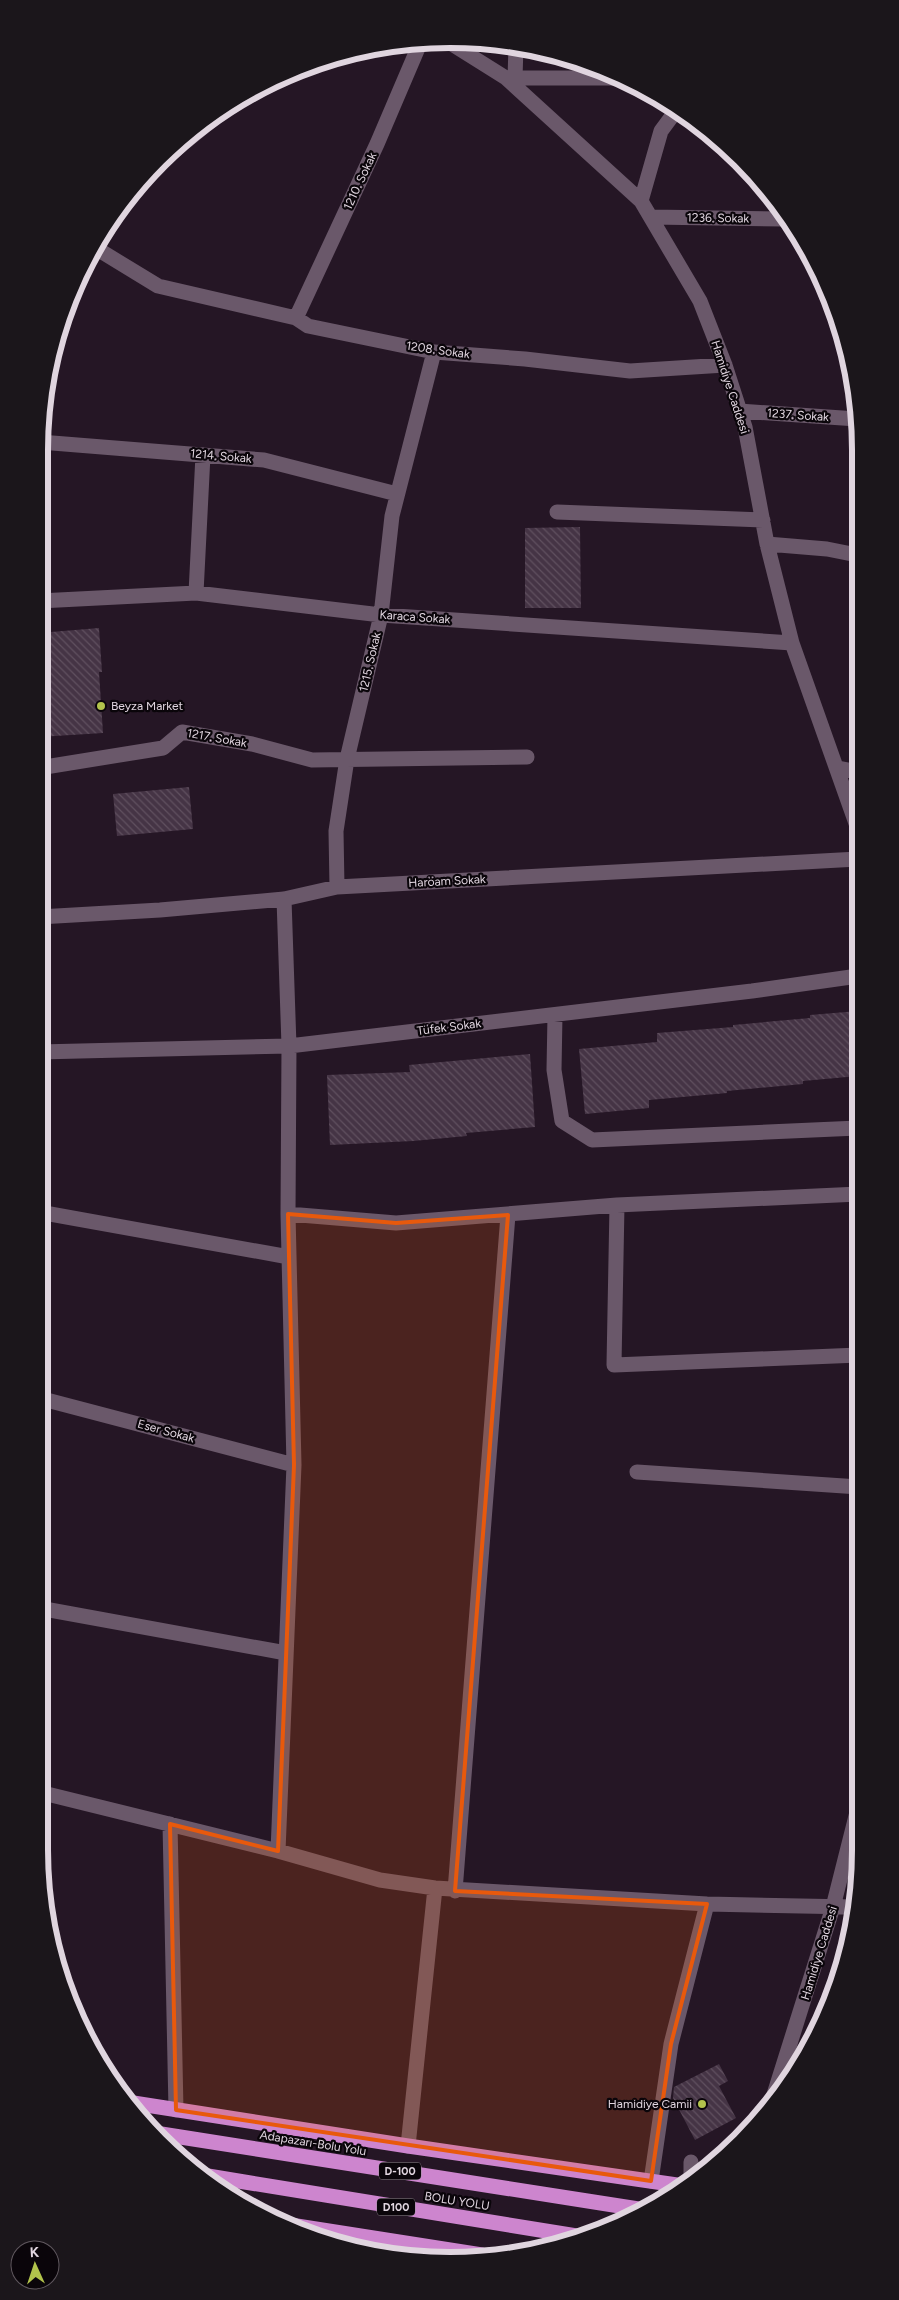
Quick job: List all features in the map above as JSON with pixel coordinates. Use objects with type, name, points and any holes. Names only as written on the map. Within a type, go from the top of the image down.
[{"type":"highway","points":[[138,2104],[408,2146],[674,2184]]},
{"type":"highway","name":"Adapazarı-Bolu Yolu","points":[[165,2134],[633,2208]]},
{"type":"highway","name":"BOLU YOLU","points":[[216,2177],[568,2235]]},
{"type":"highway","points":[[314,2229],[463,2252]]},
{"type":"street","name":"Hamidiye Caddesi","points":[[459,48],[511,78],[641,200],[700,301],[725,365],[745,427],[768,544],[792,643],[852,811]]},
{"type":"street","name":"1210. Sokak","points":[[296,318],[377,144],[418,49]]},
{"type":"street","points":[[515,53],[511,78],[603,78]]},
{"type":"street","points":[[641,200],[661,131],[673,115]]},
{"type":"street","name":"1236. Sokak","points":[[652,217],[779,219]]},
{"type":"street","name":"1208. Sokak","points":[[100,251],[158,286],[296,318],[308,326],[434,352],[525,359],[630,371],[725,365]]},
{"type":"street","name":"1215. Sokak","points":[[337,887],[336,831],[347,759],[381,615],[392,516],[434,352]]},
{"type":"street","name":"1237. Sokak","points":[[740,411],[850,419]]},
{"type":"street","name":"1214. Sokak","points":[[48,443],[264,460],[397,494]]},
{"type":"street","points":[[196,593],[204,455]]},
{"type":"street","points":[[557,512],[763,520]]},
{"type":"street","points":[[768,544],[827,549],[852,554]]},
{"type":"street","name":"Karaca Sokak","points":[[48,601],[196,593],[381,615],[792,643]]},
{"type":"street","name":"1217. Sokak","points":[[48,767],[163,748],[182,732],[252,744],[312,760],[347,759]]},
{"type":"street","points":[[347,759],[527,757]]},
{"type":"street","points":[[838,768],[852,771]]},
{"type":"street","name":"Haröam Sokak","points":[[48,916],[160,910],[284,899],[337,887],[852,859]]},
{"type":"street","points":[[278,1852],[294,1465],[288,1214],[289,1046],[284,899]]},
{"type":"street","name":"Tüfek Sokak","points":[[48,1052],[289,1046],[752,991],[852,977]]},
{"type":"street","points":[[555,1015],[554,1070],[562,1121],[592,1140],[852,1128]]},
{"type":"street","points":[[288,1214],[396,1223],[617,1205],[852,1194]]},
{"type":"street","points":[[617,1205],[614,1365],[852,1355]]},
{"type":"street","points":[[48,1214],[289,1257]]},
{"type":"street","points":[[455,1891],[508,1215]]},
{"type":"street","name":"Eser Sokak","points":[[48,1400],[294,1465]]},
{"type":"street","points":[[637,1472],[852,1487]]},
{"type":"street","points":[[48,1610],[286,1653]]},
{"type":"street","points":[[48,1794],[170,1824],[380,1880],[455,1891],[707,1904],[847,1907]]},
{"type":"street","points":[[170,1824],[176,2110]]},
{"type":"street","name":"Hamidiye Caddesi","points":[[778,2082],[833,1908],[852,1832]]},
{"type":"street","points":[[408,2146],[435,1888]]},
{"type":"street","points":[[651,2180],[671,2044],[707,1904]]},
{"type":"street","points":[[691,2162],[691,2171]]},
{"type":"highlighted area","points":[[288,1214],[396,1223],[508,1215],[455,1891],[707,1904],[671,2044],[651,2181],[176,2110],[170,1824],[278,1851],[294,1465]]},
{"type":"building","points":[[580,527],[581,608],[525,608],[525,528]]},
{"type":"building","points":[[99,628],[102,672],[99,672],[103,733],[48,736],[48,632]]},
{"type":"building","points":[[189,787],[193,829],[117,836],[113,794]]},
{"type":"building","points":[[852,1012],[852,1077],[803,1081],[803,1084],[727,1091],[727,1093],[649,1100],[649,1108],[585,1114],[579,1049],[657,1042],[657,1033],[810,1018],[810,1015]]},
{"type":"building","points":[[530,1054],[535,1127],[466,1133],[467,1136],[413,1141],[330,1145],[327,1075],[410,1072],[409,1065]]},
{"type":"building","name":"Hamidiye Camii","points":[[719,2064],[728,2081],[719,2086],[736,2118],[695,2140],[673,2098],[674,2087]]},
{"type":"place","name":"Beyza Market","points":[[101,706]]},
{"type":"place","name":"Hamidiye Camii","points":[[702,2104]]}]
